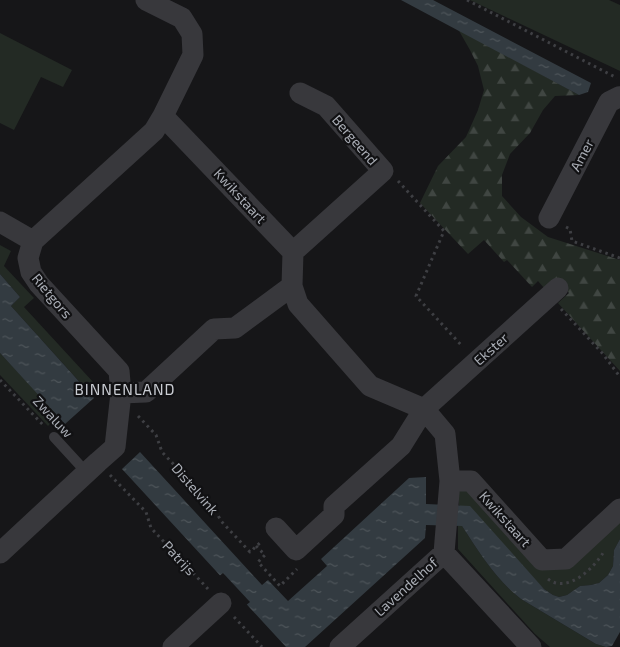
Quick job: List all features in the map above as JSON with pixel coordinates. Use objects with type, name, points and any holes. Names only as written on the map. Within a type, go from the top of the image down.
[{"type":"street","points":[[0,222],[33,241],[154,131],[193,55],[192,34],[182,18],[146,0]]},
{"type":"street","name":"Bergeend","points":[[293,252],[383,171],[326,106],[300,93]]},
{"type":"street","name":"Amer","points":[[549,218],[609,102],[618,97],[620,98]]},
{"type":"street","name":"Kwikstaart","points":[[163,116],[293,252]]},
{"type":"street","name":"Rietgors","points":[[0,554],[115,447],[121,395],[119,371],[39,284],[31,272],[28,258],[33,241]]},
{"type":"street","points":[[293,252],[292,286],[298,304],[370,386],[424,409],[445,434],[449,491],[444,553]]},
{"type":"street","points":[[121,395],[146,392],[214,329],[235,328],[292,286]]},
{"type":"street","name":"Ekster","points":[[424,409],[553,292]]},
{"type":"street","points":[[276,528],[296,550],[334,514],[334,506],[400,446],[424,409]]},
{"type":"street","name":"Kwikstaart","points":[[449,491],[470,481],[542,560],[566,559],[620,509]]},
{"type":"street","name":"Lavendelhof","points":[[340,647],[444,553],[531,647]]},
{"type":"street","points":[[174,647],[221,603]]},
{"type":"lane","name":"Zwaluw","points":[[54,437],[92,467]]},
{"type":"path","points":[[467,0],[620,79]]},
{"type":"path","points":[[383,171],[391,174],[444,231],[416,296],[476,362]]},
{"type":"path","points":[[549,218],[570,229],[572,241],[620,258]]},
{"type":"path","points":[[553,292],[620,377]]},
{"type":"path","name":"Zwaluw","points":[[0,380],[54,437]]},
{"type":"path","name":"Distelvink","points":[[121,395],[156,436],[162,452],[213,506],[221,521],[250,552],[276,528]]},
{"type":"path","name":"Patrijs","points":[[92,467],[146,512],[152,528],[262,647]]},
{"type":"green space","points":[[470,0],[609,0],[620,5],[620,71]]},
{"type":"green space","points":[[458,29],[579,95],[555,96],[543,110],[530,133],[510,154],[502,175],[502,196],[521,217],[548,237],[620,260],[620,371],[558,303],[569,293],[556,279],[545,289],[538,281],[532,287],[507,260],[504,262],[484,240],[468,254],[420,203],[438,166],[466,137],[478,110],[484,90],[478,66]]},
{"type":"green space","points":[[0,33],[72,70],[63,87],[41,77],[14,130],[0,123]]},
{"type":"green space","points":[[0,245],[11,251],[4,266],[34,298],[24,307],[94,383],[87,390],[11,306],[20,297],[0,274]]},
{"type":"green space","points":[[0,353],[58,415],[48,426],[0,375]]},
{"type":"green space","points":[[459,488],[467,488],[538,565],[620,520],[620,539],[614,550],[613,566],[608,575],[599,583],[580,586],[567,595],[559,597],[553,595],[544,589],[459,505]]},
{"type":"green space","points":[[458,526],[462,526],[496,574],[521,599],[596,644],[606,647],[550,647],[535,634],[458,549]]},
{"type":"water","points":[[401,0],[433,0],[591,83],[588,92],[579,95]]},
{"type":"water","points":[[0,274],[20,297],[11,306],[94,398],[65,424],[0,353]]},
{"type":"water","points":[[140,452],[262,585],[268,580],[288,601],[327,566],[321,559],[409,478],[426,477],[426,504],[470,506],[544,589],[559,597],[567,595],[580,586],[599,583],[608,575],[613,566],[614,550],[620,539],[620,632],[612,646],[606,647],[596,644],[521,599],[488,565],[462,526],[426,525],[425,538],[305,647],[286,647],[122,469]]},
{"type":"pier","points":[[223,573],[250,602],[245,606],[218,577]]},
{"type":"district","name":"BINNENLAND","points":[[125,390]]}]
